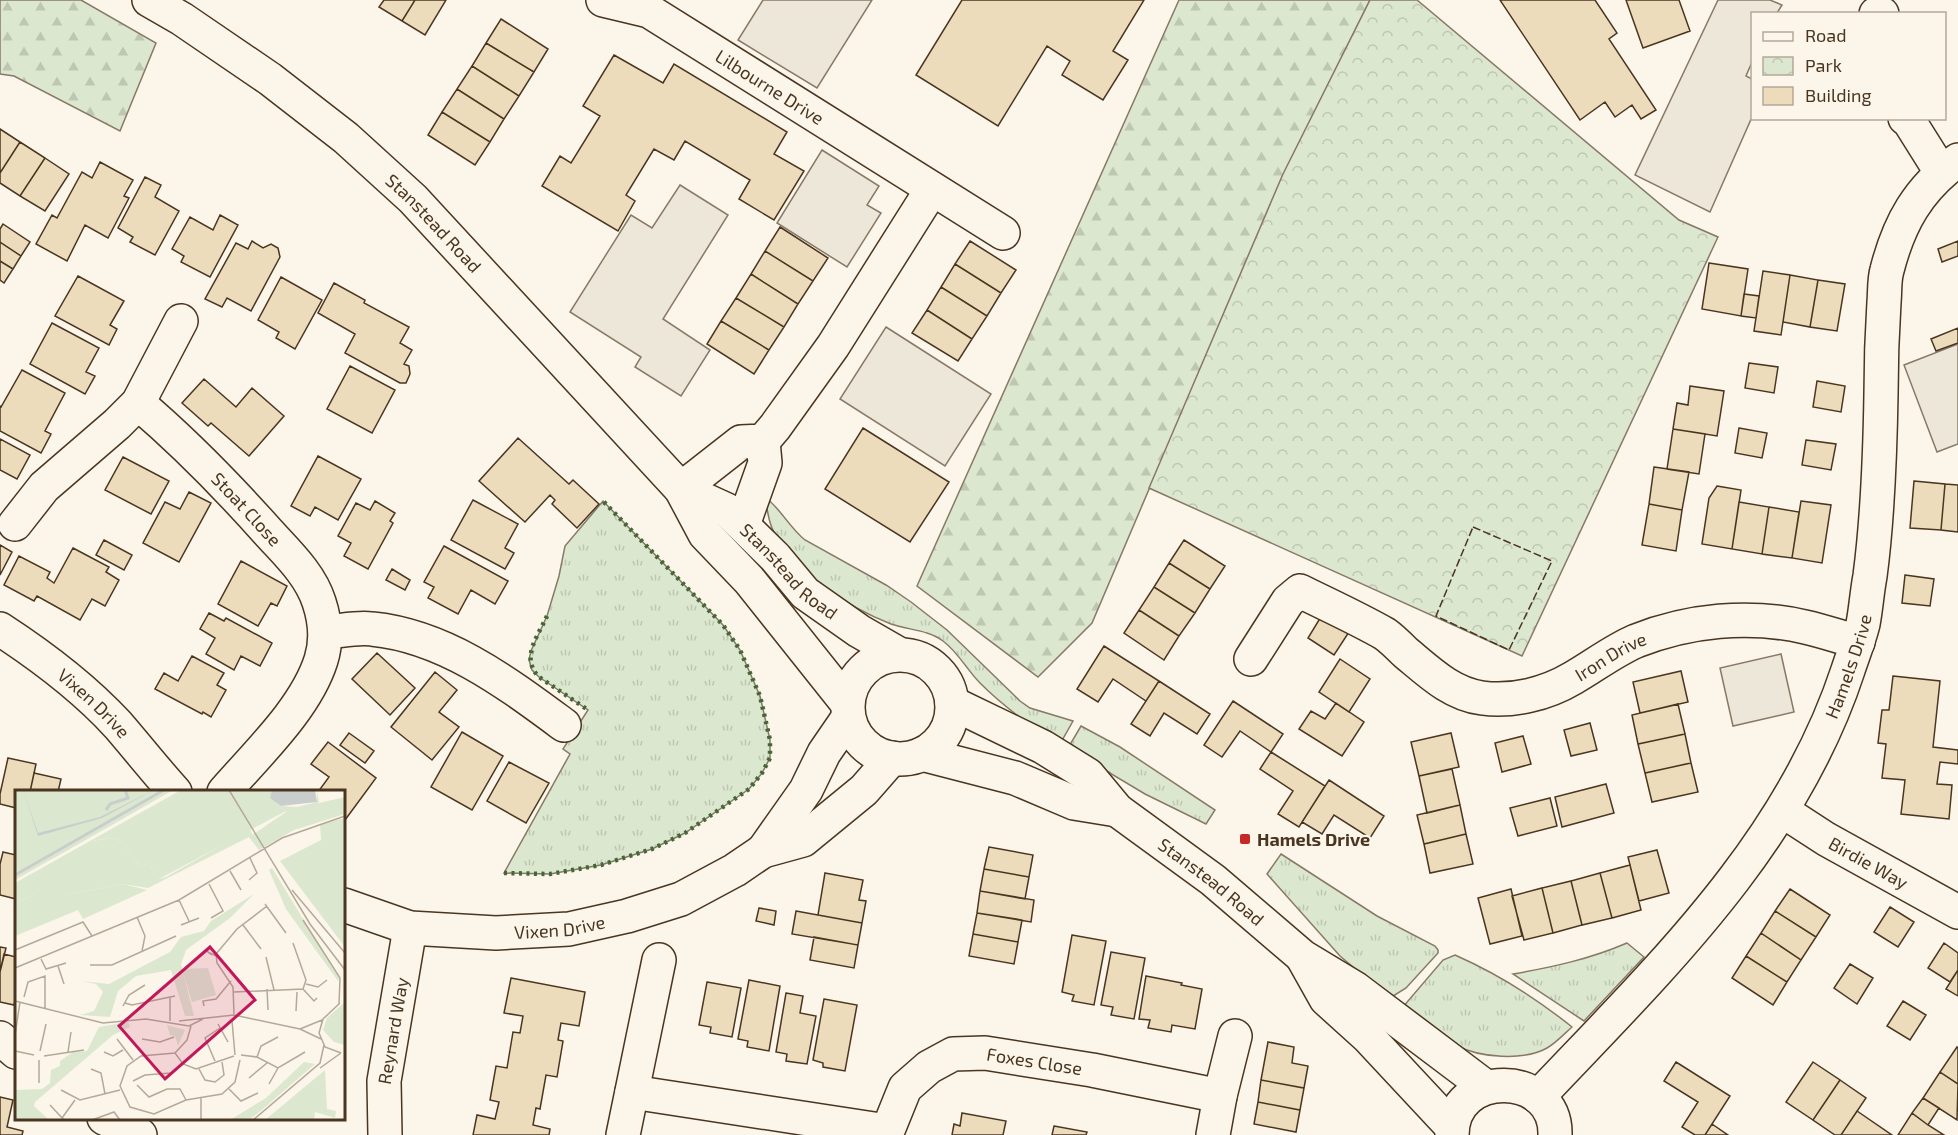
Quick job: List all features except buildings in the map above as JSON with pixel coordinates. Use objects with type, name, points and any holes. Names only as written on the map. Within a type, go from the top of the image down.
[{"type":"street","name":"Stanstead Road","points":[[149,0],[182,19],[270,79],[346,138],[413,199],[681,489],[705,534],[749,580],[848,710]]},
{"type":"street","name":"Lilbourne Drive","points":[[603,0],[649,11],[1003,233]]},
{"type":"street","points":[[1908,120],[1949,166]]},
{"type":"street","name":"Hamels Drive","points":[[1538,1097],[1701,923],[1751,859],[1782,811],[1819,744],[1840,695],[1863,624],[1875,540],[1881,347],[1886,272],[1902,224],[1926,187],[1949,166]]},
{"type":"street","points":[[743,525],[765,463],[763,441],[833,346],[932,189]]},
{"type":"street","points":[[15,524],[44,487],[138,403],[181,321]]},
{"type":"street","name":"Stoat Close","points":[[138,403],[221,480],[303,572],[319,601],[326,632],[322,659],[306,695],[226,790]]},
{"type":"street","points":[[681,489],[741,442],[763,441]]},
{"type":"street","name":"Stanstead Road","points":[[681,489],[727,510],[775,557],[806,593],[859,631],[899,654]]},
{"type":"street","name":"Iron Drive","points":[[1251,659],[1288,601],[1300,591],[1387,635],[1435,678],[1459,692],[1481,698],[1526,697],[1547,691],[1636,641],[1697,624],[1738,620],[1803,626],[1858,642]]},
{"type":"street","points":[[326,632],[370,628],[415,636],[460,656],[510,685],[564,725]]},
{"type":"street","name":"Vixen Drive","points":[[0,629],[37,653],[75,684],[118,725],[173,790]]},
{"type":"street","points":[[899,654],[915,656],[935,668],[949,687],[952,703],[951,718],[945,733],[936,745],[907,756],[877,754],[864,745],[854,733],[848,710],[850,687],[858,674],[870,663],[884,656],[899,654]]},
{"type":"street","name":"Stanstead Road","points":[[952,703],[1043,747],[1088,775],[1117,810],[1213,880],[1303,957],[1356,989],[1486,1087]]},
{"type":"street","name":"Vixen Drive","points":[[763,851],[806,790],[848,710]]},
{"type":"street","name":"Stanstead Road","points":[[907,756],[1015,778],[1074,803],[1117,810]]},
{"type":"street","name":"Vixen Drive","points":[[345,905],[410,928],[496,933],[569,929],[627,916],[681,899],[735,870],[763,851],[803,840],[907,756]]},
{"type":"street","name":"Birdie Way","points":[[1782,811],[1826,839],[1958,912]]},
{"type":"street","name":"Reynard Way","points":[[385,1135],[384,1082],[410,928]]},
{"type":"street","name":"Stanstead Road","points":[[1303,957],[1326,999],[1368,1037],[1452,1131]]},
{"type":"street","points":[[623,1135],[659,960]]},
{"type":"street","points":[[1213,1135],[1220,1096],[1236,1036]]},
{"type":"street","points":[[0,1038],[15,1051]]},
{"type":"street","name":"Foxes Close","points":[[632,1092],[886,1133],[905,1088],[929,1067],[953,1054],[996,1055],[1092,1070],[1220,1096]]},
{"type":"street","points":[[1452,1131],[1458,1110],[1470,1096],[1486,1087],[1504,1084],[1522,1087],[1538,1097],[1549,1111],[1555,1135]]},
{"type":"street","points":[[106,1120],[140,1135]]},
{"type":"green space","points":[[0,0],[81,0],[156,43],[120,131],[14,76],[0,74]]},
{"type":"green space","points":[[1179,0],[1370,0],[1283,175],[1092,623],[1038,677],[917,586]]},
{"type":"green space","points":[[1370,0],[1417,0],[1679,220],[1718,237],[1522,656],[1149,488],[1283,174]]},
{"type":"green space","points":[[765,497],[805,540],[886,585],[947,630],[1020,701],[1030,708],[1073,721],[1060,744],[998,700],[943,641],[925,632],[891,624],[875,617],[840,598],[807,573],[792,559],[781,544],[771,524]]},
{"type":"green space","points":[[603,501],[723,625],[740,650],[760,696],[770,740],[770,758],[749,789],[685,833],[652,849],[601,865],[550,874],[504,873],[570,754],[563,749],[588,710],[539,677],[532,670],[529,660],[547,616],[565,546]]},
{"type":"green space","points":[[1081,726],[1120,747],[1215,810],[1206,824],[1145,794],[1068,748]]},
{"type":"green space","points":[[1281,854],[1377,916],[1435,946],[1438,953],[1406,988],[1390,998],[1340,956],[1267,874]]},
{"type":"green space","points":[[1627,943],[1644,957],[1584,1021],[1513,974],[1571,962]]},
{"type":"green space","points":[[1455,955],[1516,987],[1572,1027],[1547,1048],[1526,1055],[1502,1056],[1477,1053],[1449,1041],[1402,1008],[1443,960]]},
{"type":"shaded area","points":[[763,0],[872,0],[817,88],[738,40]]},
{"type":"shaded area","points":[[1718,0],[1770,0],[1782,5],[1778,12],[1751,12],[1751,64],[1746,76],[1751,78],[1751,119],[1710,212],[1635,175]]},
{"type":"shaded area","points":[[822,150],[879,186],[867,205],[881,213],[847,267],[777,223]]},
{"type":"shaded area","points":[[680,185],[728,215],[663,319],[710,350],[681,396],[635,367],[641,357],[570,312],[631,215],[652,228]]},
{"type":"shaded area","points":[[886,327],[991,394],[945,466],[840,399]]},
{"type":"shaded area","points":[[1958,344],[1958,444],[1937,452],[1904,365]]},
{"type":"shaded area","points":[[1781,654],[1794,712],[1733,726],[1720,668]]},
{"type":"hedge","points":[[504,873],[550,874],[601,865],[652,849],[685,833],[749,789],[770,758],[770,740],[760,696],[740,650],[723,625],[603,501]]},
{"type":"hedge","points":[[547,616],[531,655],[534,670],[539,677],[588,710]]},
{"type":"fence","points":[[1473,527],[1552,561],[1509,650],[1436,616],[1473,527]]},
{"type":"place","name":"Hamels Drive","points":[[1245,839]]}]
